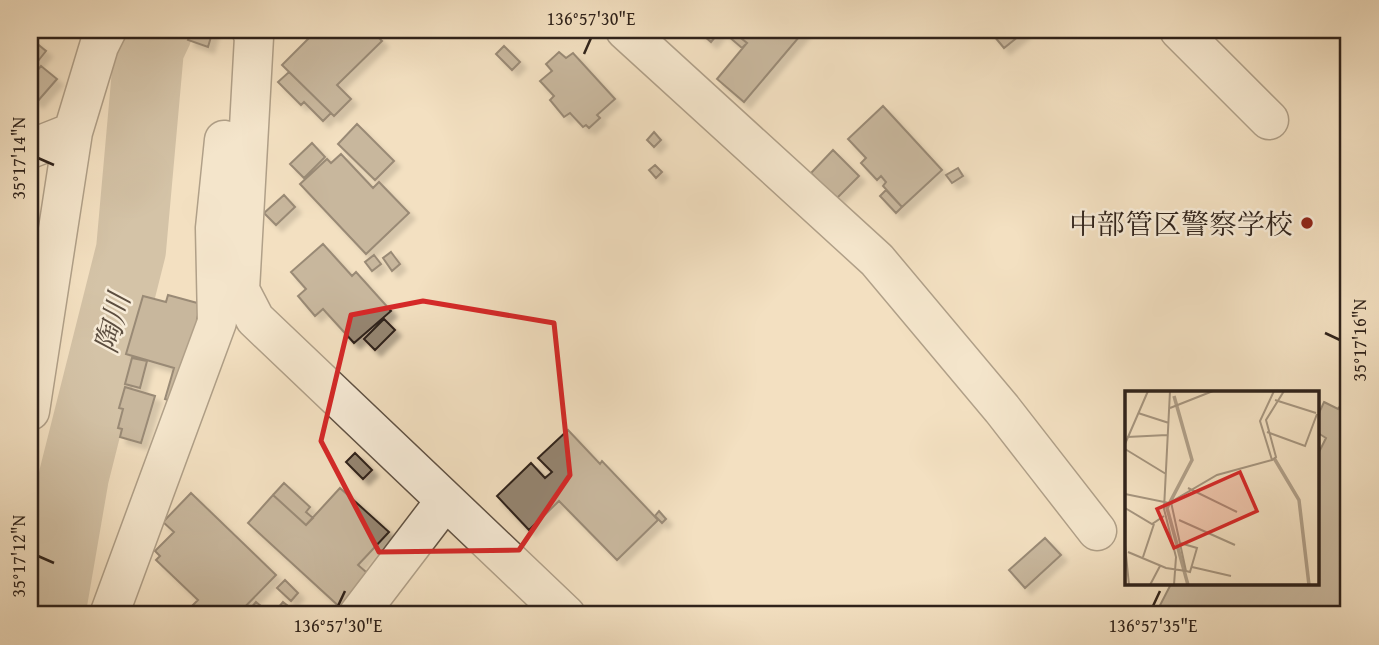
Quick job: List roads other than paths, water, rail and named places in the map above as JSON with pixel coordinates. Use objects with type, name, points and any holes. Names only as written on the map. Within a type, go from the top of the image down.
[{"type":"street","points":[[30,411],[73,132],[99,46],[107,30]]},
{"type":"street","points":[[115,612],[217,322],[215,228],[235,30]]},
{"type":"street","points":[[251,30],[254,37],[240,290],[255,318],[566,615]]},
{"type":"street","points":[[625,30],[877,260],[1002,409],[1097,531]]},
{"type":"street","points":[[1179,30],[1269,120]]},
{"type":"street","points":[[30,149],[73,132]]},
{"type":"street","points":[[358,615],[445,501]]},
{"type":"waterway","name":"陶川","points":[[50,615],[74,476],[131,250],[149,49],[158,30]]},
{"type":"place","name":"中部管区警察学校","points":[[1307,223]]}]
